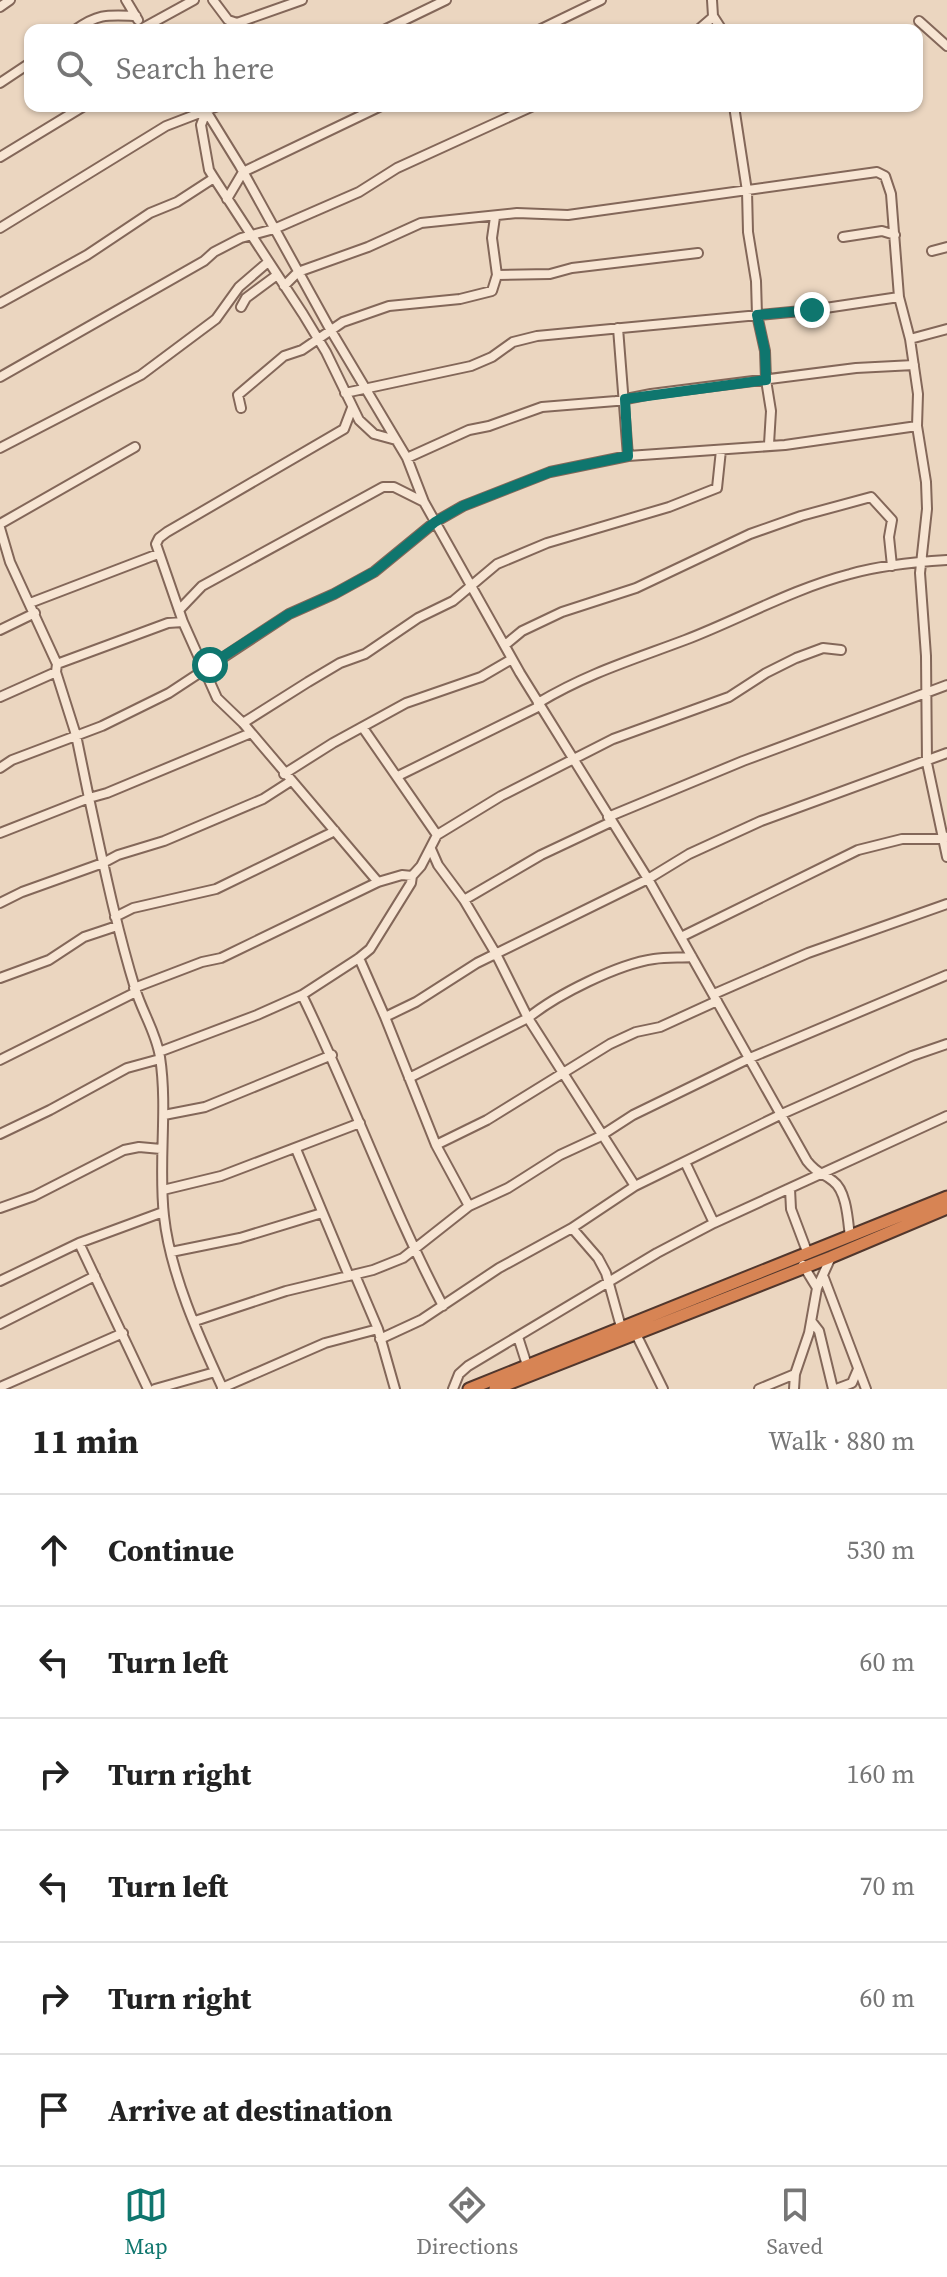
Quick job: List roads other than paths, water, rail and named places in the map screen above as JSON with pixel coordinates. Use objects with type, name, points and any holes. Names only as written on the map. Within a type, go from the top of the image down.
[{"type":"highway","points":[[495,1389],[636,1334],[850,1237],[947,1197]]},
{"type":"highway","points":[[469,1389],[621,1327],[804,1260],[831,1257],[947,1208]]},
{"type":"street","points":[[0,7],[10,0]]},
{"type":"street","points":[[126,0],[141,24]]},
{"type":"street","points":[[153,24],[194,0]]},
{"type":"street","points":[[213,0],[228,20],[237,23],[302,0]]},
{"type":"street","points":[[396,24],[446,0]]},
{"type":"street","points":[[551,24],[601,0]]},
{"type":"street","points":[[712,0],[713,17],[718,24]]},
{"type":"street","points":[[84,24],[110,13],[136,16]]},
{"type":"street","points":[[705,24],[713,17]]},
{"type":"street","points":[[919,21],[922,24]]},
{"type":"street","points":[[923,25],[947,46]]},
{"type":"street","points":[[0,83],[24,67]]},
{"type":"street","points":[[0,157],[74,112]]},
{"type":"street","points":[[0,228],[166,126],[198,112]]},
{"type":"street","points":[[204,112],[201,125],[209,170],[318,339],[352,408],[366,428],[396,441]]},
{"type":"street","points":[[207,112],[407,458],[424,502],[512,659],[648,879],[807,1161],[839,1188],[850,1237]]},
{"type":"street","points":[[227,199],[243,172],[368,112]]},
{"type":"street","points":[[0,377],[250,234],[274,229],[359,192],[397,168],[520,112]]},
{"type":"street","points":[[735,112],[747,191],[757,315],[765,351],[771,411],[769,444]]},
{"type":"street","points":[[284,286],[298,272],[368,247],[421,223],[517,213],[568,215],[877,172],[885,176],[891,194],[899,297],[910,339],[918,394],[917,426],[927,495],[927,522],[920,573],[927,693],[927,763],[947,857]]},
{"type":"street","points":[[0,303],[87,255],[150,213],[177,202],[214,178]]},
{"type":"street","points":[[241,408],[240,392],[284,356],[302,350],[343,322],[389,306],[437,302],[492,291],[497,275],[492,238],[495,217]]},
{"type":"street","points":[[843,237],[882,231],[895,235]]},
{"type":"street","points":[[932,251],[947,247]]},
{"type":"street","points":[[497,275],[550,274],[572,268],[698,253]]},
{"type":"street","points":[[0,448],[141,375],[216,319],[239,287],[268,262]]},
{"type":"street","points":[[241,307],[246,298],[277,275]]},
{"type":"street","points":[[345,393],[471,366],[524,339],[812,310],[899,297]]},
{"type":"street","points":[[618,328],[628,456]]},
{"type":"street","points":[[910,339],[947,329]]},
{"type":"street","points":[[407,458],[469,430],[558,405],[856,368],[914,365]]},
{"type":"street","points":[[352,408],[344,429],[159,538],[156,544],[183,622],[217,698],[243,723],[378,882]]},
{"type":"street","points":[[0,768],[116,720],[169,693],[289,614],[374,572],[435,522],[463,506],[550,472],[628,456],[785,445],[917,426]]},
{"type":"street","points":[[135,447],[0,526],[10,562],[57,668],[76,735],[116,922],[135,990],[159,1055],[164,1115],[161,1149],[163,1212],[171,1252],[222,1389],[325,1343],[379,1334],[421,1320],[499,1268],[572,1228],[635,1186],[782,1114],[912,1056],[947,1044]]},
{"type":"street","points":[[243,723],[340,663],[365,654],[418,618],[453,601],[497,564],[547,543],[669,507],[717,488],[721,450]]},
{"type":"street","points":[[180,609],[202,586],[383,487],[394,487],[424,502]]},
{"type":"street","points":[[505,645],[522,631],[562,612],[636,588],[750,534],[871,497],[892,520],[889,537],[892,566]]},
{"type":"street","points":[[30,603],[158,554]]},
{"type":"street","points":[[398,776],[539,704],[567,685],[624,660],[683,641],[786,596],[852,573],[947,560]]},
{"type":"street","points":[[0,566],[10,562]]},
{"type":"street","points":[[0,630],[35,613]]},
{"type":"street","points":[[0,697],[57,668],[168,623],[183,622]]},
{"type":"street","points":[[0,1134],[127,1068],[302,995],[359,958],[370,949],[437,835],[501,796],[640,728],[729,697],[766,673],[804,655],[823,648],[841,650]]},
{"type":"street","points":[[0,903],[137,848],[164,841],[263,799],[309,757],[417,698],[481,677],[512,659]]},
{"type":"street","points":[[464,900],[541,855],[610,820],[743,761],[947,685]]},
{"type":"street","points":[[363,728],[437,835]]},
{"type":"street","points":[[0,833],[107,793],[251,733]]},
{"type":"street","points":[[385,1017],[496,954],[648,879],[689,854],[761,821],[927,763],[947,753]]},
{"type":"street","points":[[0,978],[49,960],[84,937],[116,922],[133,908],[216,889],[335,831]]},
{"type":"street","points":[[681,937],[858,850],[902,839],[945,838]]},
{"type":"street","points":[[431,849],[438,865],[464,900],[496,954],[528,1018],[635,1186]]},
{"type":"street","points":[[421,866],[438,865]]},
{"type":"street","points":[[0,1060],[17,1054],[135,990],[202,962],[221,958],[378,882],[402,875],[412,876]]},
{"type":"street","points":[[436,1145],[487,1120],[625,1037],[660,1027],[808,953],[947,904]]},
{"type":"street","points":[[409,1078],[528,1018],[540,1008],[597,978],[653,959],[692,957]]},
{"type":"street","points":[[359,958],[436,1145],[469,1206]]},
{"type":"street","points":[[195,1321],[286,1291],[352,1276],[403,1258],[469,1206],[508,1188],[633,1115],[750,1058],[947,975]]},
{"type":"street","points":[[302,995],[332,1055],[414,1250],[443,1306]]},
{"type":"street","points":[[164,1115],[205,1107],[332,1055]]},
{"type":"street","points":[[453,1389],[459,1374],[468,1366],[714,1223],[947,1116]]},
{"type":"street","points":[[163,1190],[221,1176],[360,1123]]},
{"type":"street","points":[[0,1208],[34,1196],[124,1150],[139,1147],[161,1149]]},
{"type":"street","points":[[296,1149],[322,1213],[379,1334],[395,1389]]},
{"type":"street","points":[[685,1162],[714,1223]]},
{"type":"street","points":[[790,1189],[791,1209],[804,1260],[817,1288]]},
{"type":"street","points":[[0,1281],[79,1243],[163,1212]]},
{"type":"street","points":[[171,1252],[240,1238],[322,1213]]},
{"type":"street","points":[[572,1228],[598,1258],[621,1327]]},
{"type":"street","points":[[79,1243],[148,1389]]},
{"type":"street","points":[[794,1389],[795,1374],[812,1322],[817,1288],[831,1257]]},
{"type":"street","points":[[0,1324],[95,1276]]},
{"type":"street","points":[[824,1278],[866,1389]]},
{"type":"street","points":[[812,1322],[819,1331],[834,1389],[852,1383],[858,1369]]},
{"type":"street","points":[[0,1387],[123,1333]]},
{"type":"street","points":[[636,1334],[663,1389]]},
{"type":"street","points":[[518,1337],[527,1365]]},
{"type":"street","points":[[155,1389],[215,1372]]},
{"type":"street","points":[[759,1389],[795,1374]]}]
